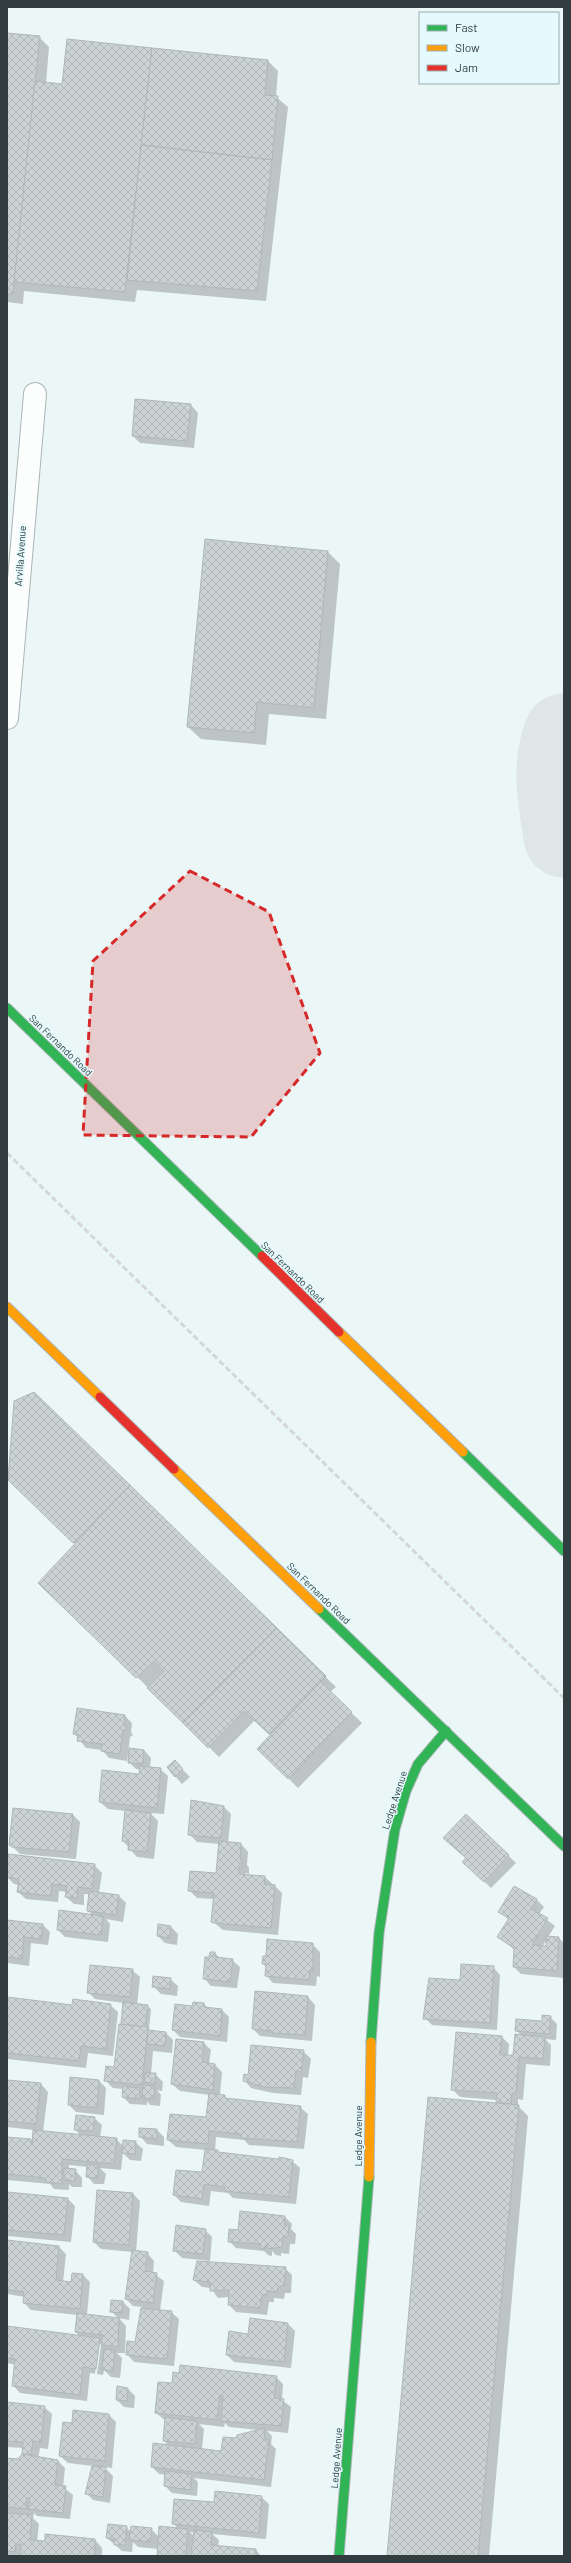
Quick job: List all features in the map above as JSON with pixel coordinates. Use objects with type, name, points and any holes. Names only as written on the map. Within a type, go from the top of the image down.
[{"type":"street","name":"Arvilla Avenue","points":[[7,718],[35,394]]},
{"type":"street","name":"San Fernando Road","points":[[7,1008],[564,1551]]},
{"type":"street","name":"San Fernando Road","points":[[8,1309],[446,1730],[564,1846]]},
{"type":"street","name":"Ledge Avenue","points":[[339,2556],[370,2170],[369,2066],[380,1933],[395,1829],[406,1791],[418,1764],[446,1730]]},
{"type":"highlighted area","points":[[190,871],[269,912],[320,1053],[251,1137],[83,1135],[93,961]]},
{"type":"building","points":[[7,33],[40,36],[13,294],[7,294]]},
{"type":"building","points":[[67,39],[152,48],[125,292],[14,282],[35,81],[62,84]]},
{"type":"building","points":[[152,48],[268,60],[265,95],[278,96],[272,160],[141,145]]},
{"type":"building","points":[[141,145],[272,160],[257,291],[127,280]]},
{"type":"building","points":[[135,399],[191,404],[187,441],[132,436]]},
{"type":"building","points":[[205,539],[328,551],[314,708],[257,702],[254,733],[187,727]]},
{"type":"building","points":[[34,1392],[130,1485],[73,1543],[8,1480],[14,1401]]},
{"type":"building","points":[[130,1485],[277,1628],[183,1723],[147,1688],[164,1671],[154,1661],[136,1678],[38,1583]]},
{"type":"building","points":[[277,1628],[326,1676],[269,1734],[244,1711],[208,1748],[183,1723]]},
{"type":"building","points":[[326,1676],[321,1682],[352,1712],[288,1779],[257,1749]]},
{"type":"building","points":[[77,1708],[125,1715],[124,1726],[126,1726],[126,1730],[123,1730],[120,1754],[101,1751],[102,1744],[77,1741],[78,1735],[73,1734]]},
{"type":"building","points":[[129,1748],[144,1750],[143,1764],[128,1763]]},
{"type":"building","points":[[175,1760],[183,1769],[175,1777],[167,1767]]},
{"type":"building","points":[[140,1766],[161,1768],[157,1808],[99,1802],[102,1770],[139,1774]]},
{"type":"building","points":[[191,1800],[224,1806],[221,1838],[188,1835]]},
{"type":"building","points":[[13,1808],[73,1814],[69,1852],[12,1847],[9,1845]]},
{"type":"building","points":[[125,1810],[151,1813],[147,1852],[128,1850],[129,1842],[122,1841]]},
{"type":"building","points":[[466,1814],[509,1855],[484,1882],[462,1862],[466,1858],[443,1838]]},
{"type":"building","points":[[219,1841],[241,1843],[240,1860],[242,1860],[242,1867],[239,1867],[238,1874],[265,1876],[264,1884],[275,1885],[271,1928],[211,1922],[214,1893],[188,1891],[190,1871],[216,1873]]},
{"type":"building","points":[[8,1854],[95,1864],[92,1889],[78,1887],[77,1898],[65,1897],[67,1886],[52,1884],[51,1896],[17,1892],[19,1879],[7,1877]]},
{"type":"building","points":[[514,1886],[537,1899],[531,1909],[548,1918],[532,1945],[546,1946],[546,1936],[559,1937],[557,1971],[513,1967],[514,1948],[497,1937],[509,1918],[498,1912]]},
{"type":"building","points":[[89,1891],[119,1895],[116,1915],[87,1911]]},
{"type":"building","points":[[59,1910],[103,1916],[101,1935],[57,1930]]},
{"type":"building","points":[[7,1920],[43,1924],[41,1939],[24,1937],[22,1959],[7,1957]]},
{"type":"building","points":[[158,1924],[171,1926],[170,1938],[157,1936]]},
{"type":"building","points":[[267,1939],[313,1943],[313,1970],[310,1970],[309,1980],[265,1976],[266,1964],[262,1964],[263,1956],[266,1956]]},
{"type":"building","points":[[210,1952],[215,1952],[215,1957],[233,1959],[230,1982],[203,1979],[205,1957],[209,1957]]},
{"type":"building","points":[[461,1964],[494,1966],[490,2023],[423,2019],[429,1978],[460,1980]]},
{"type":"building","points":[[90,1965],[133,1969],[130,1997],[87,1993]]},
{"type":"building","points":[[153,1976],[171,1978],[170,1989],[152,1987]]},
{"type":"building","points":[[255,1991],[308,1996],[305,2035],[272,2033],[272,2031],[252,2029]]},
{"type":"building","points":[[7,1997],[72,2005],[73,1999],[111,2004],[106,2049],[81,2046],[79,2061],[7,2053]]},
{"type":"building","points":[[123,2002],[148,2005],[145,2027],[121,2024]]},
{"type":"building","points":[[193,2002],[204,2003],[204,2007],[222,2009],[220,2036],[172,2030],[175,2004],[192,2006]]},
{"type":"building","points":[[542,2015],[551,2016],[549,2034],[515,2031],[516,2019],[542,2021]]},
{"type":"building","points":[[119,2024],[148,2027],[142,2085],[104,2081],[106,2066],[114,2067]]},
{"type":"building","points":[[148,2030],[166,2032],[165,2046],[147,2044]]},
{"type":"building","points":[[456,2032],[502,2036],[500,2055],[513,2055],[515,2034],[545,2037],[543,2059],[519,2057],[516,2093],[512,2093],[511,2104],[496,2102],[497,2093],[451,2090]]},
{"type":"building","points":[[176,2039],[204,2042],[202,2062],[215,2064],[213,2090],[171,2084]]},
{"type":"building","points":[[251,2045],[304,2050],[301,2072],[296,2071],[294,2088],[265,2087],[243,2081],[244,2074],[248,2075]]},
{"type":"building","points":[[145,2073],[156,2073],[155,2084],[144,2082]]},
{"type":"building","points":[[70,2077],[99,2080],[97,2108],[68,2105]]},
{"type":"building","points":[[7,2080],[41,2083],[36,2124],[7,2121]]},
{"type":"building","points":[[143,2085],[155,2086],[154,2099],[142,2098]]},
{"type":"building","points":[[123,2086],[140,2088],[140,2099],[122,2097]]},
{"type":"building","points":[[209,2093],[225,2095],[225,2098],[301,2106],[297,2142],[241,2138],[241,2134],[209,2131],[208,2144],[167,2140],[170,2114],[206,2117]]},
{"type":"building","points":[[428,2097],[519,2105],[478,2556],[387,2556]]},
{"type":"building","points":[[76,2115],[95,2117],[93,2131],[74,2130]]},
{"type":"building","points":[[139,2128],[157,2129],[157,2139],[139,2137]]},
{"type":"building","points":[[33,2130],[117,2138],[114,2164],[62,2159],[62,2184],[46,2182],[46,2178],[7,2174],[7,2137],[31,2139],[32,2146]]},
{"type":"building","points":[[123,2140],[136,2141],[135,2154],[122,2153]]},
{"type":"building","points":[[205,2149],[218,2150],[218,2152],[278,2159],[279,2157],[293,2160],[289,2197],[224,2191],[225,2187],[204,2184],[202,2199],[173,2195],[176,2170],[202,2172]]},
{"type":"building","points":[[87,2164],[99,2165],[97,2178],[86,2177]]},
{"type":"building","points":[[64,2168],[76,2169],[75,2181],[64,2180]]},
{"type":"building","points":[[97,2190],[133,2193],[129,2245],[93,2242]]},
{"type":"building","points":[[7,2192],[68,2198],[64,2235],[7,2230]]},
{"type":"building","points":[[240,2211],[285,2216],[284,2225],[289,2226],[288,2237],[283,2237],[282,2247],[268,2249],[268,2246],[265,2245],[265,2249],[260,2248],[260,2244],[228,2242],[229,2229],[238,2230]]},
{"type":"building","points":[[176,2225],[206,2229],[203,2254],[173,2251]]},
{"type":"building","points":[[7,2240],[59,2246],[56,2280],[71,2282],[72,2273],[83,2274],[80,2309],[23,2303],[24,2292],[7,2290]]},
{"type":"building","points":[[132,2250],[148,2252],[145,2271],[157,2273],[153,2303],[125,2299]]},
{"type":"building","points":[[197,2261],[286,2267],[284,2286],[278,2286],[277,2292],[267,2291],[267,2295],[262,2295],[260,2308],[228,2305],[229,2290],[210,2291],[210,2282],[193,2280]]},
{"type":"building","points":[[111,2300],[123,2301],[122,2313],[110,2312]]},
{"type":"building","points":[[141,2308],[172,2311],[167,2359],[126,2355],[127,2341],[135,2342]]},
{"type":"building","points":[[77,2313],[119,2318],[118,2347],[101,2345],[103,2335],[75,2332]]},
{"type":"building","points":[[250,2318],[288,2323],[284,2362],[226,2355],[229,2331],[248,2334]]},
{"type":"building","points":[[7,2326],[100,2338],[96,2369],[83,2367],[80,2395],[12,2386],[15,2359],[7,2358]]},
{"type":"building","points":[[104,2349],[115,2350],[113,2371],[102,2370]]},
{"type":"building","points":[[180,2365],[277,2376],[274,2398],[284,2399],[281,2426],[221,2421],[223,2396],[220,2395],[217,2420],[155,2413],[158,2382],[172,2383],[173,2372],[179,2373]]},
{"type":"building","points":[[117,2386],[128,2388],[127,2401],[116,2400]]},
{"type":"building","points":[[7,2402],[45,2406],[41,2442],[33,2441],[31,2455],[22,2454],[23,2442],[7,2441]]},
{"type":"building","points":[[73,2410],[109,2414],[105,2461],[59,2456],[63,2422],[72,2423]]},
{"type":"building","points":[[165,2417],[197,2421],[195,2444],[163,2441]]},
{"type":"building","points":[[265,2428],[264,2440],[269,2440],[264,2480],[151,2467],[153,2443],[221,2451],[223,2437],[236,2438],[237,2435]]},
{"type":"building","points":[[22,2454],[58,2460],[55,2485],[66,2486],[63,2513],[28,2509],[30,2498],[27,2498],[26,2509],[7,2507],[7,2458],[18,2459]]},
{"type":"building","points":[[92,2466],[106,2467],[103,2497],[85,2494]]},
{"type":"building","points":[[165,2471],[192,2474],[190,2490],[164,2486]]},
{"type":"building","points":[[215,2491],[262,2496],[259,2533],[172,2524],[174,2499],[214,2502]]},
{"type":"building","points":[[7,2514],[32,2515],[30,2540],[45,2541],[45,2534],[95,2539],[95,2556],[20,2556],[21,2544],[16,2544],[15,2552],[7,2551]]},
{"type":"building","points":[[108,2524],[127,2526],[125,2545],[114,2545],[114,2539],[106,2538]]},
{"type":"building","points":[[131,2526],[152,2528],[150,2542],[129,2540]]},
{"type":"building","points":[[159,2526],[188,2529],[186,2555],[157,2556]]},
{"type":"building","points":[[194,2530],[212,2532],[211,2545],[256,2549],[256,2556],[191,2556]]},
{"type":"taxiway","points":[[564,734],[560,746],[557,772],[558,798],[564,837]]},
{"type":"railway","points":[[7,1153],[564,1698]]},
{"type":"traffic: fast","points":[[7,1008],[262,1256]]},
{"type":"traffic: fast","points":[[463,1452],[564,1551]]},
{"type":"traffic: fast","points":[[319,1609],[564,1846]]},
{"type":"traffic: fast","points":[[371,2042],[379,1933],[395,1829],[406,1791],[418,1764],[446,1731]]},
{"type":"traffic: fast","points":[[339,2556],[369,2177]]},
{"type":"traffic: slow","points":[[7,1307],[100,1397]]},
{"type":"traffic: slow","points":[[339,1332],[463,1452]]},
{"type":"traffic: slow","points":[[174,1469],[319,1609]]},
{"type":"traffic: slow","points":[[369,2177],[371,2042]]},
{"type":"traffic: jam","points":[[262,1256],[339,1332]]},
{"type":"traffic: jam","points":[[100,1397],[174,1469]]}]
